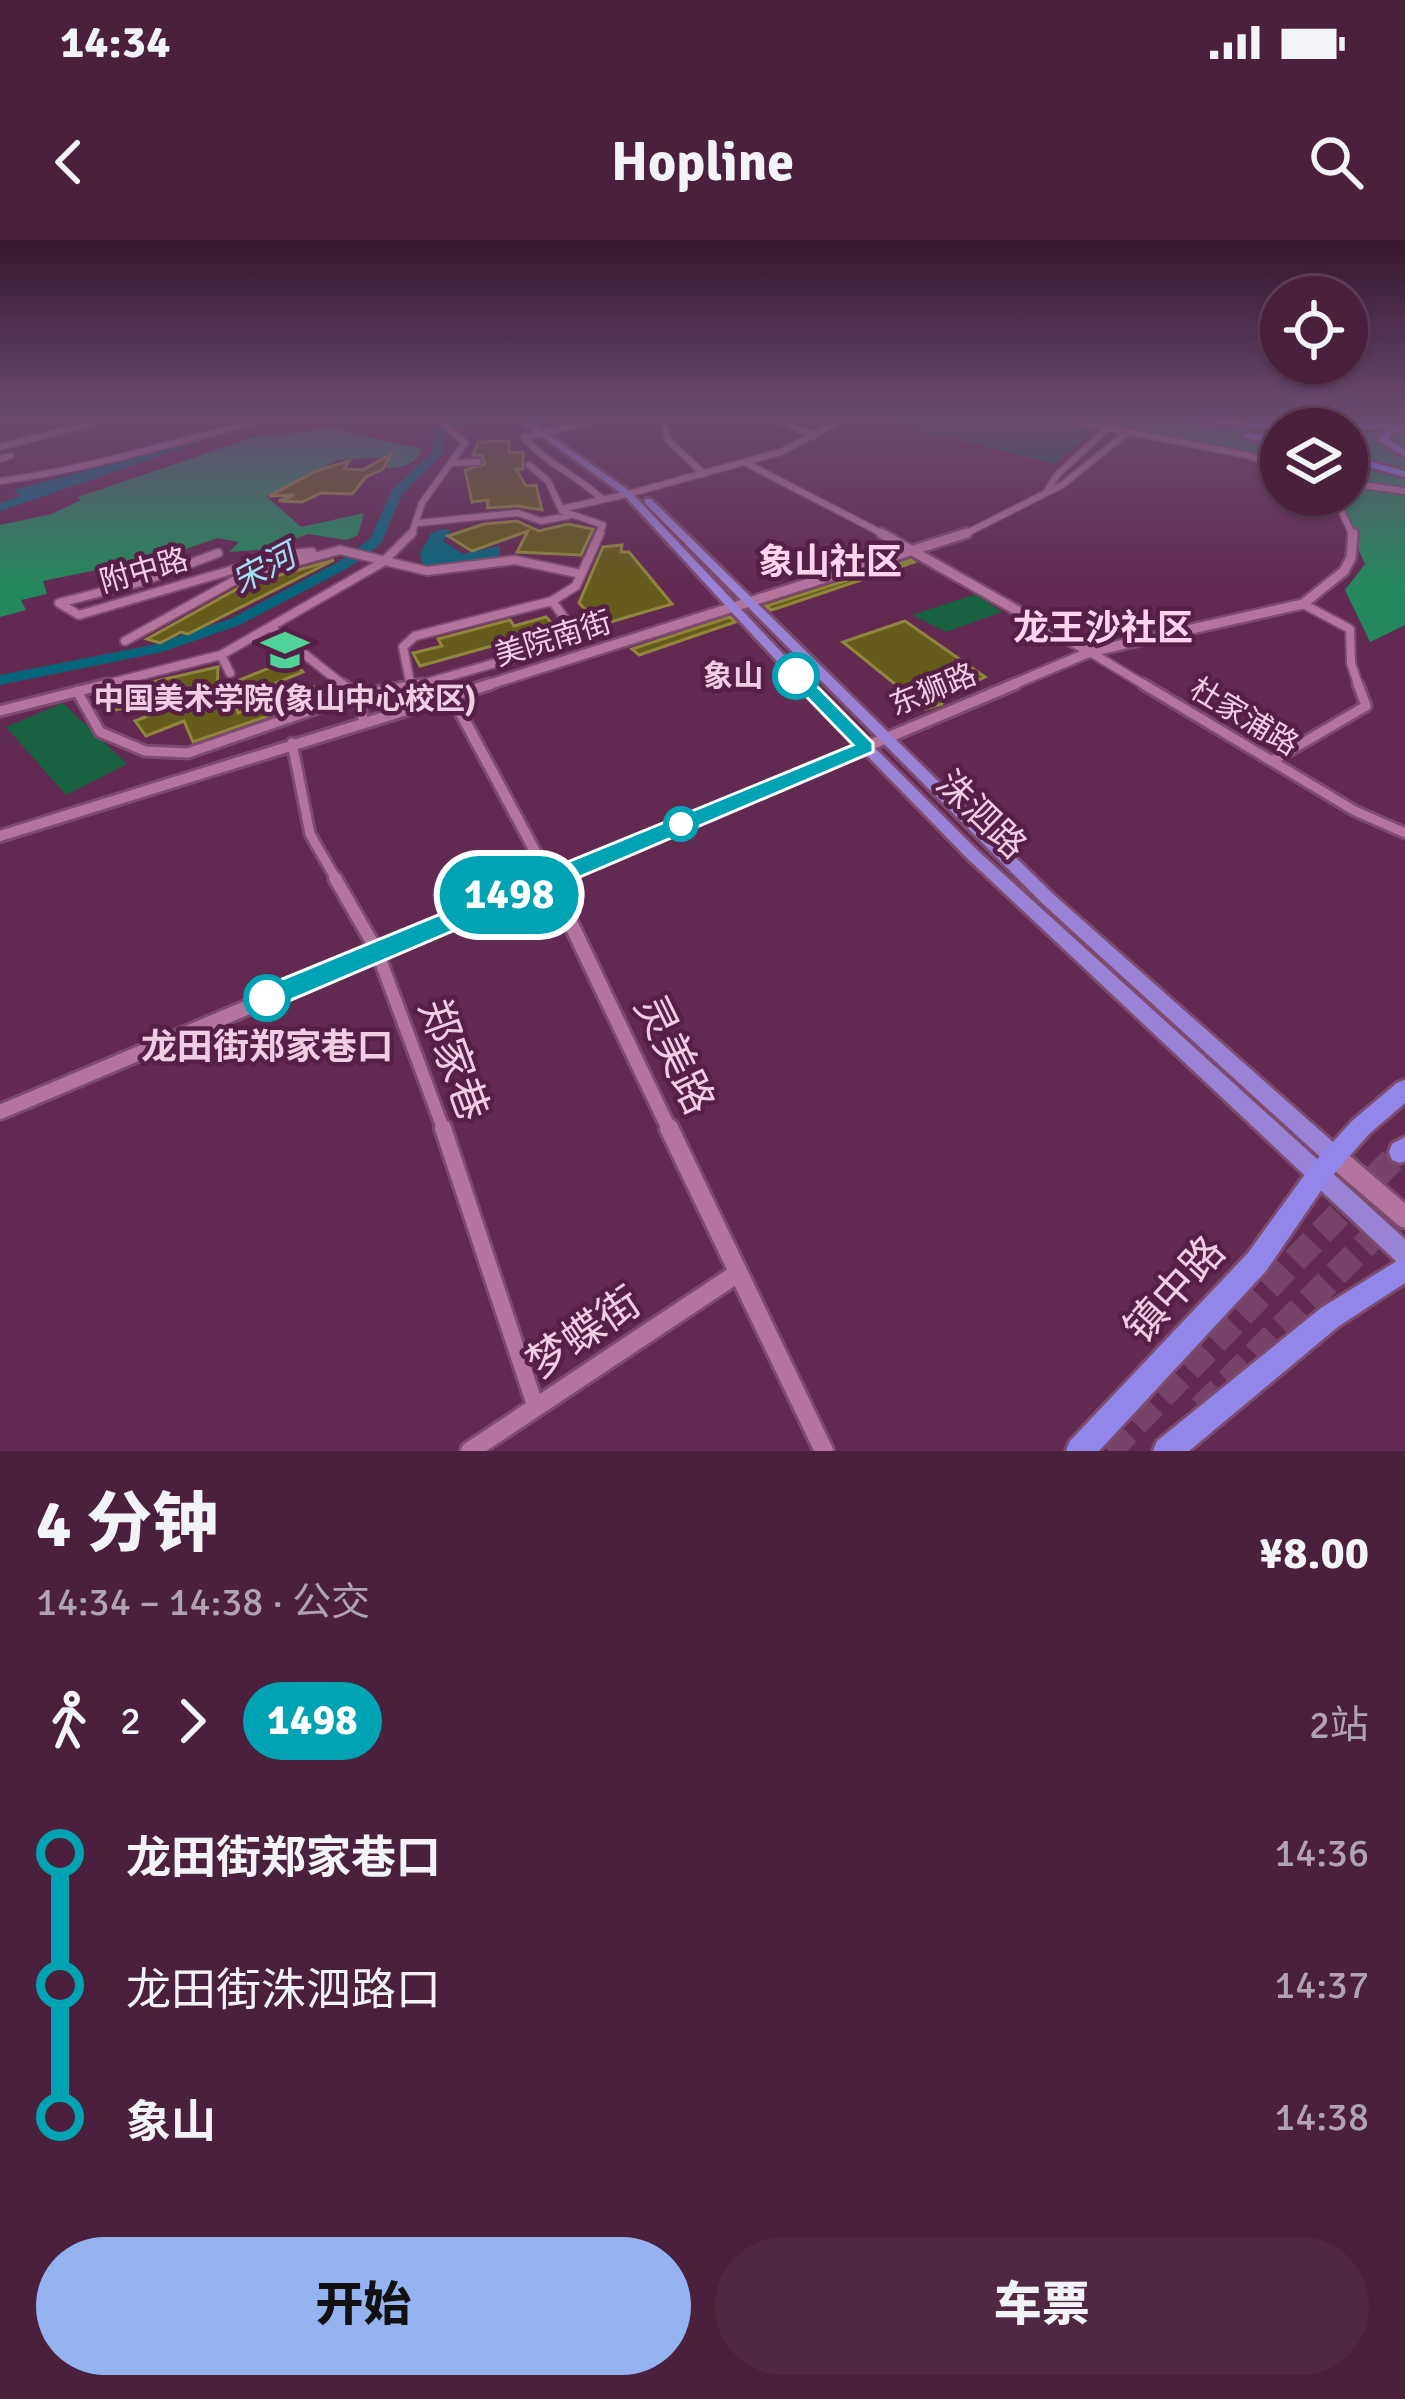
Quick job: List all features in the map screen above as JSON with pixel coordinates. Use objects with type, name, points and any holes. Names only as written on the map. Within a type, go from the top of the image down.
[{"type":"highway","name":"镇中路","points":[[1080,1451],[1257,1262],[1361,1126],[1405,1090]]},
{"type":"highway","points":[[1167,1451],[1330,1317],[1405,1268]]},
{"type":"main road","name":"洙泗路","points":[[606,474],[632,492],[750,604],[874,742]]},
{"type":"main road","name":"洙泗路","points":[[632,492],[735,609],[1327,1166],[1405,1254]]},
{"type":"main road","name":"洙泗路","points":[[1327,1166],[1405,1217]]},
{"type":"street","points":[[1,480],[58,474]]},
{"type":"street","points":[[0,711],[221,656],[406,546],[427,492],[442,474]]},
{"type":"street","points":[[412,687],[404,647],[415,636],[552,601],[570,592],[581,574],[603,525],[560,509],[540,474]]},
{"type":"street","points":[[575,474],[603,500]]},
{"type":"street","points":[[560,509],[704,474]]},
{"type":"street","name":"杜家浦路","points":[[766,474],[918,552],[1355,812],[1405,833]]},
{"type":"street","name":"美院南街","points":[[1044,495],[1059,474]]},
{"type":"street","name":"美院南街","points":[[0,836],[918,552],[990,525],[1080,474]]},
{"type":"street","points":[[1368,486],[1405,491]]},
{"type":"street","points":[[418,523],[518,513],[541,521],[572,515]]},
{"type":"street","name":"东狮路","points":[[0,1112],[1090,652],[1303,604],[1334,587],[1349,569],[1352,522],[1348,516]]},
{"type":"street","points":[[125,641],[241,578],[340,550],[427,572],[515,560],[581,574]]},
{"type":"street","name":"附中路","points":[[218,554],[58,603],[79,615],[283,555],[340,550]]},
{"type":"street","points":[[77,692],[100,731],[145,751],[188,754],[356,695],[412,687],[565,643],[563,616],[552,601]]},
{"type":"street","points":[[1272,761],[1366,706],[1351,663],[1350,629],[1303,604]]},
{"type":"street","points":[[270,627],[356,695],[364,721]]},
{"type":"street","points":[[221,656],[230,673]]},
{"type":"street","name":"灵美路","points":[[452,695],[549,878],[824,1451]]},
{"type":"street","name":"郑家巷","points":[[292,743],[310,834],[377,951],[433,1097],[536,1408]]},
{"type":"street","name":"梦蝶街","points":[[470,1451],[738,1273]]},
{"type":"green space","points":[[147,474],[311,474],[266,496],[301,527],[364,513],[358,535],[347,540],[308,534],[268,549],[229,552],[239,542],[218,538],[123,570],[111,567],[43,581],[47,594],[21,600],[26,610],[0,617],[0,525],[52,514],[81,500],[78,497]]},
{"type":"green space","points":[[1368,474],[1405,474],[1405,625],[1370,642],[1345,590],[1365,564],[1343,516],[1368,516]]},
{"type":"green space","points":[[976,594],[1002,612],[946,632],[912,615]]},
{"type":"green space","points":[[63,703],[127,764],[66,795],[6,727]]},
{"type":"water","points":[[76,474],[109,474],[0,511],[0,503],[20,496],[14,490]]},
{"type":"water","points":[[451,531],[443,541],[463,554],[500,546],[500,557],[431,568],[422,563],[420,554],[431,533]]},
{"type":"building","points":[[311,474],[373,474],[352,494],[321,493],[302,502],[279,501],[294,495],[269,496]]},
{"type":"building","points":[[466,474],[519,474],[526,486],[536,485],[542,510],[487,508],[488,500],[472,502]]},
{"type":"building","points":[[517,521],[539,531],[568,524],[593,529],[581,555],[517,552],[528,531],[472,551],[448,536],[484,524]]},
{"type":"building","points":[[622,545],[621,552],[629,552],[672,604],[600,625],[579,603],[603,547]]},
{"type":"building","points":[[334,560],[188,634],[181,632],[160,643],[147,639],[244,585]]},
{"type":"building","points":[[914,562],[781,607],[771,610],[766,606]]},
{"type":"building","points":[[546,617],[556,628],[420,666],[413,653],[442,646],[438,639],[510,620],[514,626]]},
{"type":"building","points":[[730,617],[735,622],[639,655],[632,649]]},
{"type":"building","points":[[905,621],[985,677],[926,709],[843,642]]},
{"type":"building","points":[[292,659],[303,672],[234,700],[238,713],[314,687],[320,698],[193,742],[184,721],[146,736],[135,721],[181,703],[179,695],[115,710],[117,690],[218,667],[217,689]]},
{"type":"waterway","name":"宋河","points":[[0,680],[156,649],[235,622],[343,565],[376,541],[396,493],[416,474]]},
{"type":"tunnel","points":[[1109,1451],[1400,1152]]},
{"type":"tunnel","points":[[1201,1408],[1404,1206]]},
{"type":"bus line","name":"1498","points":[[267,998],[866,747],[796,676]]},
{"type":"place","name":"中国美术学院(象山中心校区)","points":[[285,650]]},
{"type":"place","name":"象山","points":[[796,676]]},
{"type":"place","name":"龙田街郑家巷口","points":[[267,998]]},
{"type":"district","name":"象山社区","points":[[830,562]]},
{"type":"district","name":"龙王沙社区","points":[[1103,628]]}]
